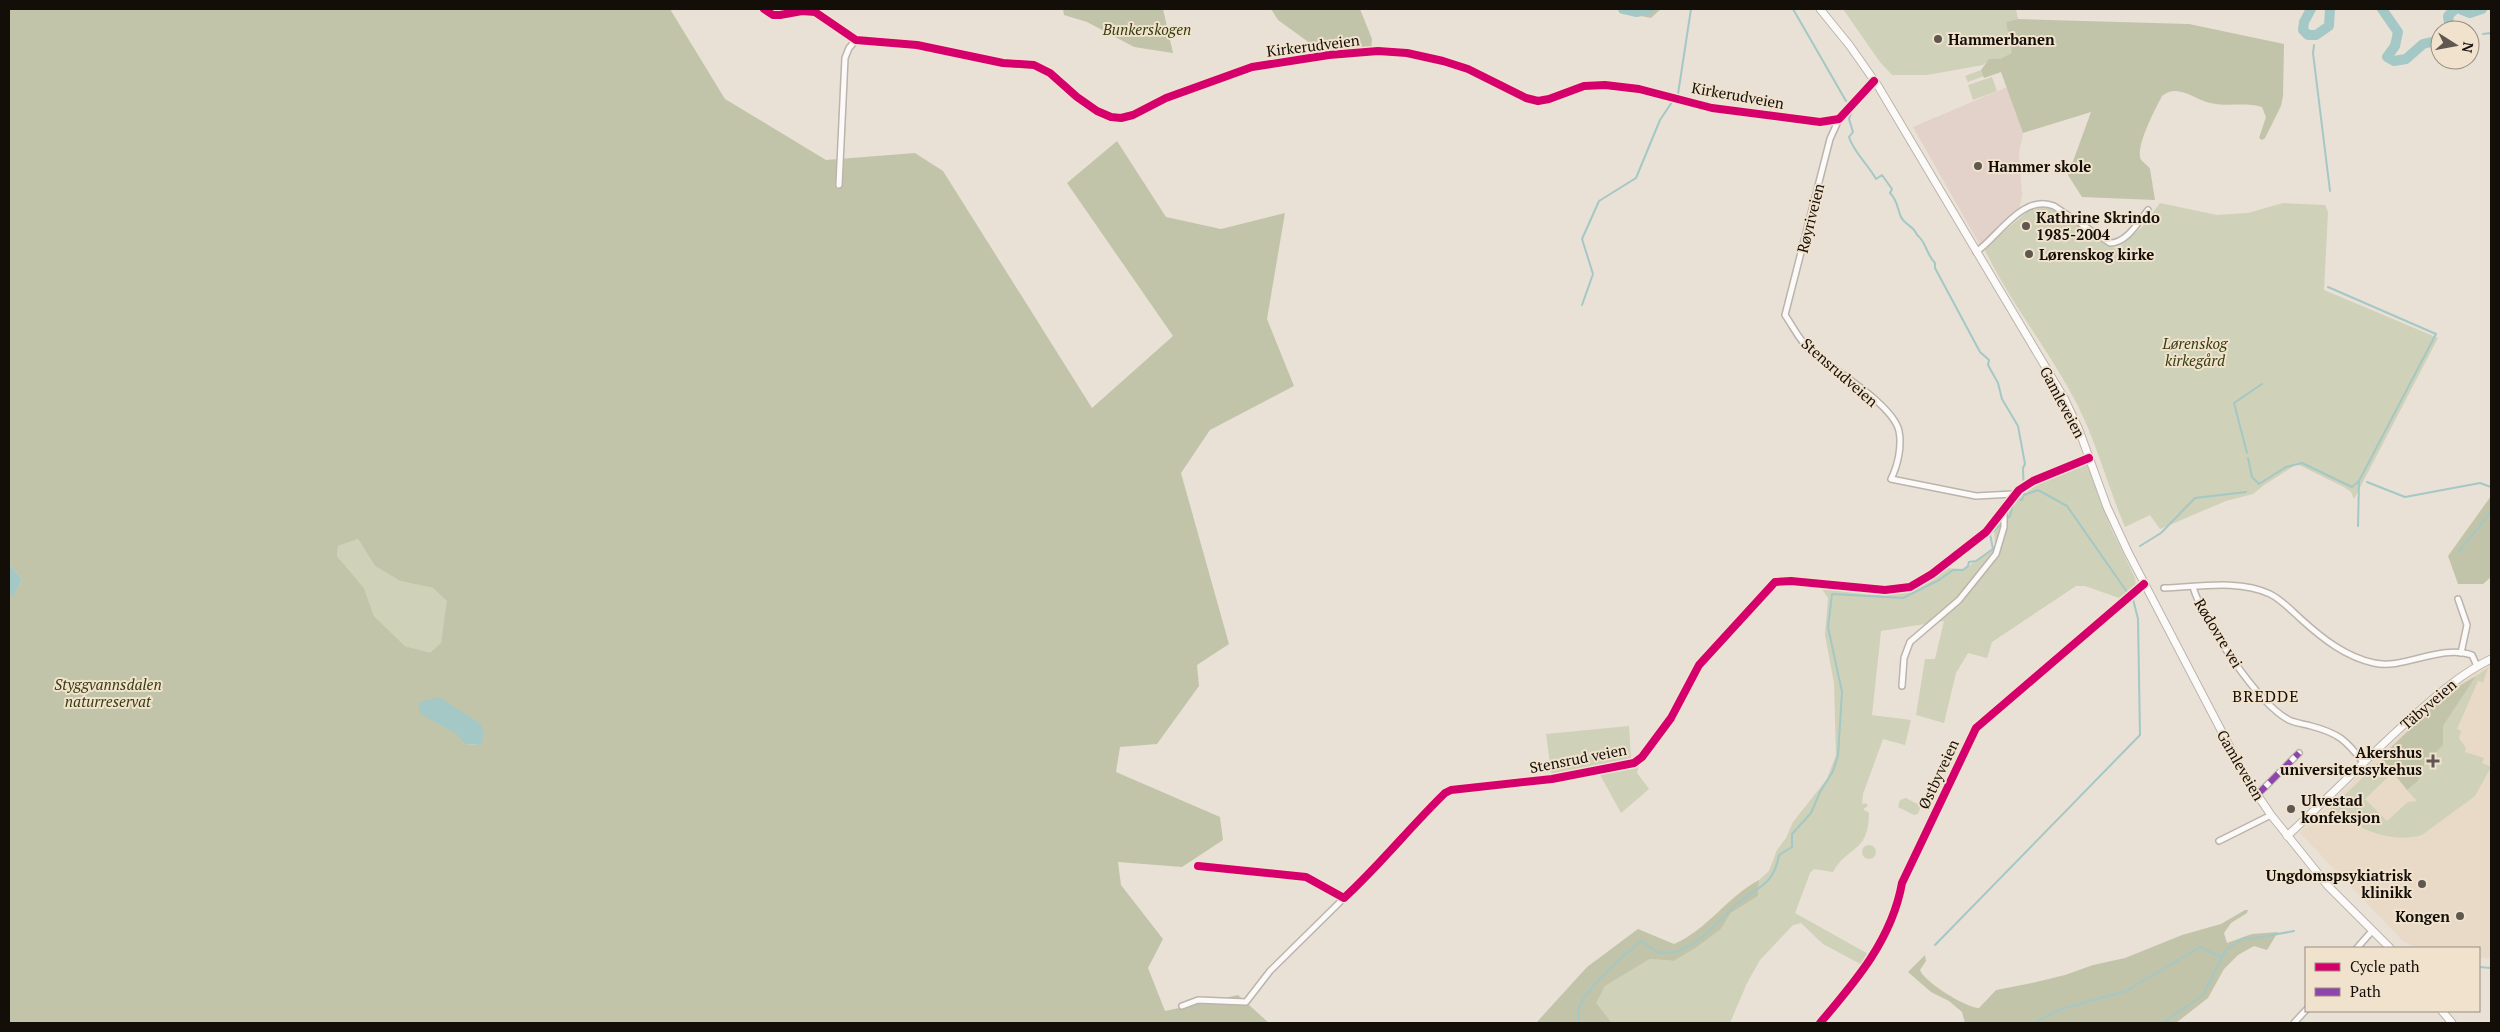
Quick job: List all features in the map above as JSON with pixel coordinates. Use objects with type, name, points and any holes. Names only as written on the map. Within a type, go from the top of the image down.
[{"type":"main road","name":"Gamleveien","points":[[1820,9],[1850,46],[1874,81],[2064,398],[2080,430],[2110,512],[2144,584],[2257,795],[2287,836],[2328,886],[2389,947]]},
{"type":"main road","name":"Täbyveien","points":[[2287,836],[2363,762],[2440,692],[2477,666],[2489,660]]},
{"type":"main road","points":[[2443,1012],[2452,1023]]},
{"type":"street","name":"Kirkerudveien","points":[[764,9],[773,15],[802,11],[815,12],[856,40],[916,45],[1003,63],[1034,65],[1050,73],[1077,97],[1097,111],[1111,117],[1121,118],[1133,115],[1166,98],[1252,67],[1329,55],[1378,51],[1443,61],[1468,69],[1526,98],[1538,101],[1584,86],[1605,85],[1639,89],[1712,108],[1820,122],[1839,119]]},
{"type":"street","points":[[840,185],[838,168],[845,93],[845,58],[849,48],[856,40]]},
{"type":"street","points":[[1839,119],[1874,81]]},
{"type":"street","name":"Røyriveien","points":[[1787,318],[1786,310],[1816,192],[1830,139],[1839,119]]},
{"type":"street","points":[[1976,252],[2024,210],[2034,205],[2044,203],[2054,206],[2110,243],[2117,243],[2127,236],[2148,210]]},
{"type":"street","name":"Stensrudveien","points":[[1787,318],[1808,348],[1852,379],[1893,420],[1899,430],[1899,441],[1896,469],[1891,479],[1962,494],[2014,494]]},
{"type":"street","name":"Stensrud veien","points":[[1344,898],[1445,792],[1580,774],[1624,766],[1642,757],[1671,718],[1699,665],[1775,582],[1791,581],[1885,590],[1910,587],[1932,574],[1986,532],[2014,494],[2033,481],[2090,458]]},
{"type":"street","points":[[1902,686],[1904,658],[1910,642],[1959,600],[1996,554],[2004,527],[2004,507]]},
{"type":"street","name":"Østbyveien","points":[[1820,1023],[1854,984],[1890,925],[1898,906],[1902,883],[1976,728],[2144,584]]},
{"type":"street","points":[[2164,588],[2242,586],[2271,595],[2329,643],[2373,663],[2384,665],[2422,656],[2461,653],[2472,655],[2477,666]]},
{"type":"street","name":"Rødovre vei","points":[[2193,587],[2215,629],[2246,678],[2274,710],[2289,720],[2334,733],[2344,739],[2363,762]]},
{"type":"street","points":[[2458,599],[2467,625],[2461,653]]},
{"type":"street","points":[[2257,795],[2300,753]]},
{"type":"street","name":"Gamleveien","points":[[2219,841],[2271,815]]},
{"type":"street","points":[[1182,1006],[1198,1000],[1246,1002],[1270,971],[1344,898],[1306,877],[1198,866]]},
{"type":"street","points":[[2358,947],[2372,931]]},
{"type":"street","points":[[2294,1023],[2305,1011]]},
{"type":"shaded area","name":"Hammer skole","points":[[2007,87],[2023,133],[2019,153],[2022,195],[2019,210],[1980,245],[1913,127]]},
{"type":"shaded area","name":"Akershus universitetssykehus","points":[[2491,662],[2491,959],[2480,957],[2480,947],[2414,947],[2403,941],[2300,833],[2447,689]]},
{"type":"green space","name":"Styggvannsdalen naturreservat","points":[[9,9],[670,9],[725,99],[826,160],[915,153],[943,171],[1092,408],[1173,336],[1067,183],[1117,141],[1166,217],[1221,229],[1285,213],[1267,319],[1294,386],[1210,430],[1181,473],[1229,644],[1197,665],[1199,686],[1157,744],[1120,747],[1116,772],[1220,817],[1223,840],[1182,867],[1118,862],[1121,885],[1163,939],[1148,968],[1165,1011],[1238,995],[1269,1023],[9,1023],[9,595],[14,595],[22,579],[9,564]],"holes":[[[358,539],[375,566],[400,581],[433,588],[447,601],[441,643],[430,653],[405,646],[374,616],[364,588],[337,556],[338,546]],[[439,697],[484,736],[479,745],[464,744]]]},
{"type":"green space","name":"Bunkerskogen","points":[[1063,9],[1163,9],[1173,53],[1134,47],[1087,22],[1064,15]]},
{"type":"green space","points":[[1271,9],[1360,9],[1372,39],[1371,50],[1325,54],[1278,20]]},
{"type":"green space","points":[[1622,9],[1661,9],[1651,18],[1626,13]]},
{"type":"green space","name":"Hammerbanen","points":[[1843,9],[2016,9],[2018,19],[2006,22],[2013,53],[2010,56],[1987,62],[1983,65],[1927,75],[1892,75],[1880,62]]},
{"type":"green space","points":[[2018,19],[2189,24],[2284,44],[2283,96],[2281,106],[2265,138],[2262,140],[2259,138],[2266,117],[2262,107],[2216,104],[2180,91],[2168,92],[2162,96],[2151,117],[2140,150],[2141,159],[2150,169],[2155,200],[2082,197],[2068,175],[2091,112],[2023,133],[2001,72],[1984,78],[1981,70],[1989,59],[2000,59],[2012,53],[2006,22]]},
{"type":"green space","points":[[1981,70],[1984,76],[1968,82],[1965,76]]},
{"type":"green space","points":[[1992,77],[1997,91],[1973,100],[1968,85]]},
{"type":"green space","name":"Lørenskog kirkegård","points":[[2160,203],[2217,215],[2248,213],[2283,203],[2325,205],[2328,212],[2324,290],[2438,338],[2354,499],[2351,492],[2344,487],[2297,464],[2253,494],[2226,501],[2160,529],[2150,515],[2125,527],[2091,435],[2078,406],[1994,268],[1984,248],[2027,212],[2043,206],[2053,209],[2092,236],[2117,249],[2142,227]]},
{"type":"green space","points":[[2087,462],[2111,528],[2135,578],[2136,586],[2119,598],[2085,586],[2076,586],[1992,642],[1987,658],[1968,653],[1956,673],[1944,723],[1916,715],[1925,659],[1935,659],[1944,621],[1881,631],[1872,715],[1911,720],[1905,745],[1883,739],[1863,794],[1862,804],[1866,803],[1868,806],[1863,809],[1869,813],[1865,835],[1856,848],[1845,857],[1833,872],[1814,869],[1810,873],[1795,913],[1870,955],[1864,966],[1823,944],[1801,923],[1793,925],[1760,960],[1747,983],[1730,1023],[1612,1023],[1595,1003],[1605,986],[1650,959],[1674,961],[1721,929],[1731,913],[1758,896],[1759,880],[1769,871],[1777,850],[1786,838],[1793,822],[1827,779],[1836,755],[1834,683],[1825,635],[1828,598],[1822,589],[1887,595],[1915,588],[1930,580],[1945,568],[1965,569],[1995,546],[1994,528],[2015,501],[2047,477]]},
{"type":"green space","points":[[2491,496],[2491,577],[2483,584],[2458,584],[2448,556]]},
{"type":"green space","points":[[358,539],[375,566],[400,581],[433,588],[448,601],[441,643],[430,654],[405,646],[374,616],[364,588],[337,556],[338,546]]},
{"type":"green space","points":[[2488,668],[2483,682],[2478,681],[2457,729],[2461,731],[2459,738],[2466,748],[2465,752],[2484,758],[2482,763],[2491,767],[2475,796],[2422,835],[2409,837],[2397,838],[2373,832],[2329,810],[2379,762],[2389,776],[2365,799],[2387,821],[2408,802],[2417,801],[2407,790],[2418,781],[2424,765],[2443,745],[2443,726],[2476,676]]},
{"type":"green space","points":[[2476,676],[2443,726],[2443,745],[2424,765],[2418,781],[2407,790],[2381,757],[2447,693]]},
{"type":"green space","points":[[1629,726],[1631,759],[1639,765],[1637,773],[1649,789],[1621,813],[1598,771],[1552,779],[1546,734]]},
{"type":"green space","points":[[1906,798],[1921,806],[1918,814],[1914,815],[1898,807],[1900,800]]},
{"type":"green space","points":[[1869,845],[1874,847],[1876,852],[1874,857],[1869,859],[1864,857],[1862,852],[1864,847]]},
{"type":"green space","points":[[1759,880],[1758,896],[1731,913],[1721,929],[1697,947],[1674,961],[1650,959],[1605,986],[1596,1003],[1612,1023],[1536,1023],[1587,967],[1638,929],[1674,944],[1697,930],[1737,895]]},
{"type":"green space","points":[[2248,910],[2247,913],[2231,923],[2224,933],[2227,943],[2252,934],[2278,932],[2267,950],[2254,946],[2238,955],[2224,969],[2208,998],[2176,1023],[1965,1023],[1962,1012],[1949,1001],[1931,992],[1908,972],[1925,955],[1926,961],[1920,970],[1929,981],[1955,999],[1979,1008],[1996,990],[2065,975],[2093,965],[2125,958],[2182,935],[2221,924]]},
{"type":"water","points":[[9,564],[22,579],[14,596],[9,595]]},
{"type":"water","points":[[439,697],[481,724],[484,736],[480,745],[464,744],[458,735],[421,714],[418,703]]},
{"type":"waterway","points":[[1623,9],[1636,12],[1650,9]]},
{"type":"waterway","points":[[1678,94],[1691,9]]},
{"type":"waterway","points":[[1793,9],[1846,101]]},
{"type":"waterway","points":[[2311,9],[2304,22],[2303,30],[2308,35],[2316,35],[2329,26],[2330,9]]},
{"type":"waterway","points":[[2382,9],[2398,32],[2395,46],[2387,57],[2394,61],[2406,59],[2423,44],[2430,42]]},
{"type":"waterway","points":[[2449,20],[2448,16],[2455,9]]},
{"type":"waterway","points":[[2460,9],[2470,13],[2482,9]]},
{"type":"waterway","points":[[2483,34],[2491,33]]},
{"type":"waterway","points":[[2315,39],[2316,35]]},
{"type":"waterway","points":[[2314,45],[2313,53],[2330,191]]},
{"type":"waterway","points":[[1582,305],[1593,274],[1582,239],[1599,201],[1636,178],[1660,120],[1672,102]]},
{"type":"waterway","points":[[1579,1023],[1579,1007],[1583,999],[1598,981],[1641,941],[1658,952],[1669,953],[1680,951],[1690,945],[1710,930],[1743,899],[1763,885],[1773,874],[1779,855],[1792,847],[1792,834],[1811,813],[1820,792],[1833,771],[1838,756],[1842,692],[1828,627],[1832,594],[1903,598],[1939,580],[1953,570],[1963,570],[1968,566],[1969,562],[1976,561],[1993,549],[1990,534],[2010,516],[2013,504],[2018,499],[2022,500],[2024,495],[2023,468],[2025,464],[2018,426],[2002,399],[1998,383],[1988,365],[1989,360],[1980,352],[1922,241],[1901,217],[1896,202],[1890,193],[1892,189],[1882,175],[1876,179],[1851,143],[1849,137],[1853,132],[1849,119],[1852,110]]},
{"type":"waterway","points":[[2248,458],[2252,477],[2259,484],[2286,467],[2302,463],[2352,487],[2359,481],[2436,334],[2328,287]]},
{"type":"waterway","points":[[2247,453],[2234,403],[2262,384]]},
{"type":"waterway","points":[[2358,526],[2359,481]]},
{"type":"waterway","points":[[2367,482],[2405,497],[2480,483],[2491,487]]},
{"type":"waterway","points":[[2024,495],[2038,490],[2067,506],[2127,592]]},
{"type":"waterway","points":[[2140,546],[2161,533],[2195,498],[2246,492]]},
{"type":"waterway","points":[[2459,552],[2491,510]]},
{"type":"waterway","points":[[1935,945],[2140,735],[2138,619],[2133,599]]},
{"type":"waterway","points":[[2163,1023],[2203,995],[2226,950],[2244,938],[2251,939],[2294,931]]},
{"type":"waterway","points":[[2034,1023],[2061,1009],[2126,991],[2200,947],[2221,957]]},
{"type":"waterway","points":[[2480,967],[2491,968]]},
{"type":"marked path","points":[[2257,795],[2299,753]]},
{"type":"cycle path","points":[[764,9],[773,15],[802,11],[815,12],[856,40],[917,45],[1003,63],[1034,65],[1050,73],[1077,97],[1097,111],[1111,117],[1121,118],[1133,115],[1166,98],[1252,67],[1329,55],[1378,51],[1407,53],[1443,61],[1468,69],[1526,98],[1538,101],[1549,99],[1584,86],[1605,85],[1639,89],[1712,108],[1820,122],[1839,119],[1874,81]]},
{"type":"cycle path","points":[[1198,866],[1306,877],[1344,898],[1432,806],[1445,793],[1451,790],[1552,779],[1634,763],[1642,757],[1671,718],[1699,665],[1775,582],[1791,581],[1885,590],[1910,587],[1932,574],[1986,532],[2019,490],[2033,481],[2089,458]]},
{"type":"cycle path","points":[[1820,1023],[1859,975],[1881,941],[1890,923],[1902,883],[1976,728],[2144,584]]},
{"type":"place","name":"Hammerbanen","points":[[1938,39]]},
{"type":"place","name":"Hammer skole","points":[[1978,166]]},
{"type":"place","name":"Kathrine Skrindo 1985-2004","points":[[2026,226]]},
{"type":"place","name":"Lørenskog kirke","points":[[2029,254]]},
{"type":"place","name":"Akershus universitetssykehus","points":[[2433,761]]},
{"type":"place","name":"Ulvestad konfeksjon","points":[[2291,809]]},
{"type":"place","name":"Ungdomspsykiatrisk klinikk","points":[[2422,884]]},
{"type":"place","name":"Kongen","points":[[2460,916]]},
{"type":"district","name":"BREDDE","points":[[2266,696]]}]
